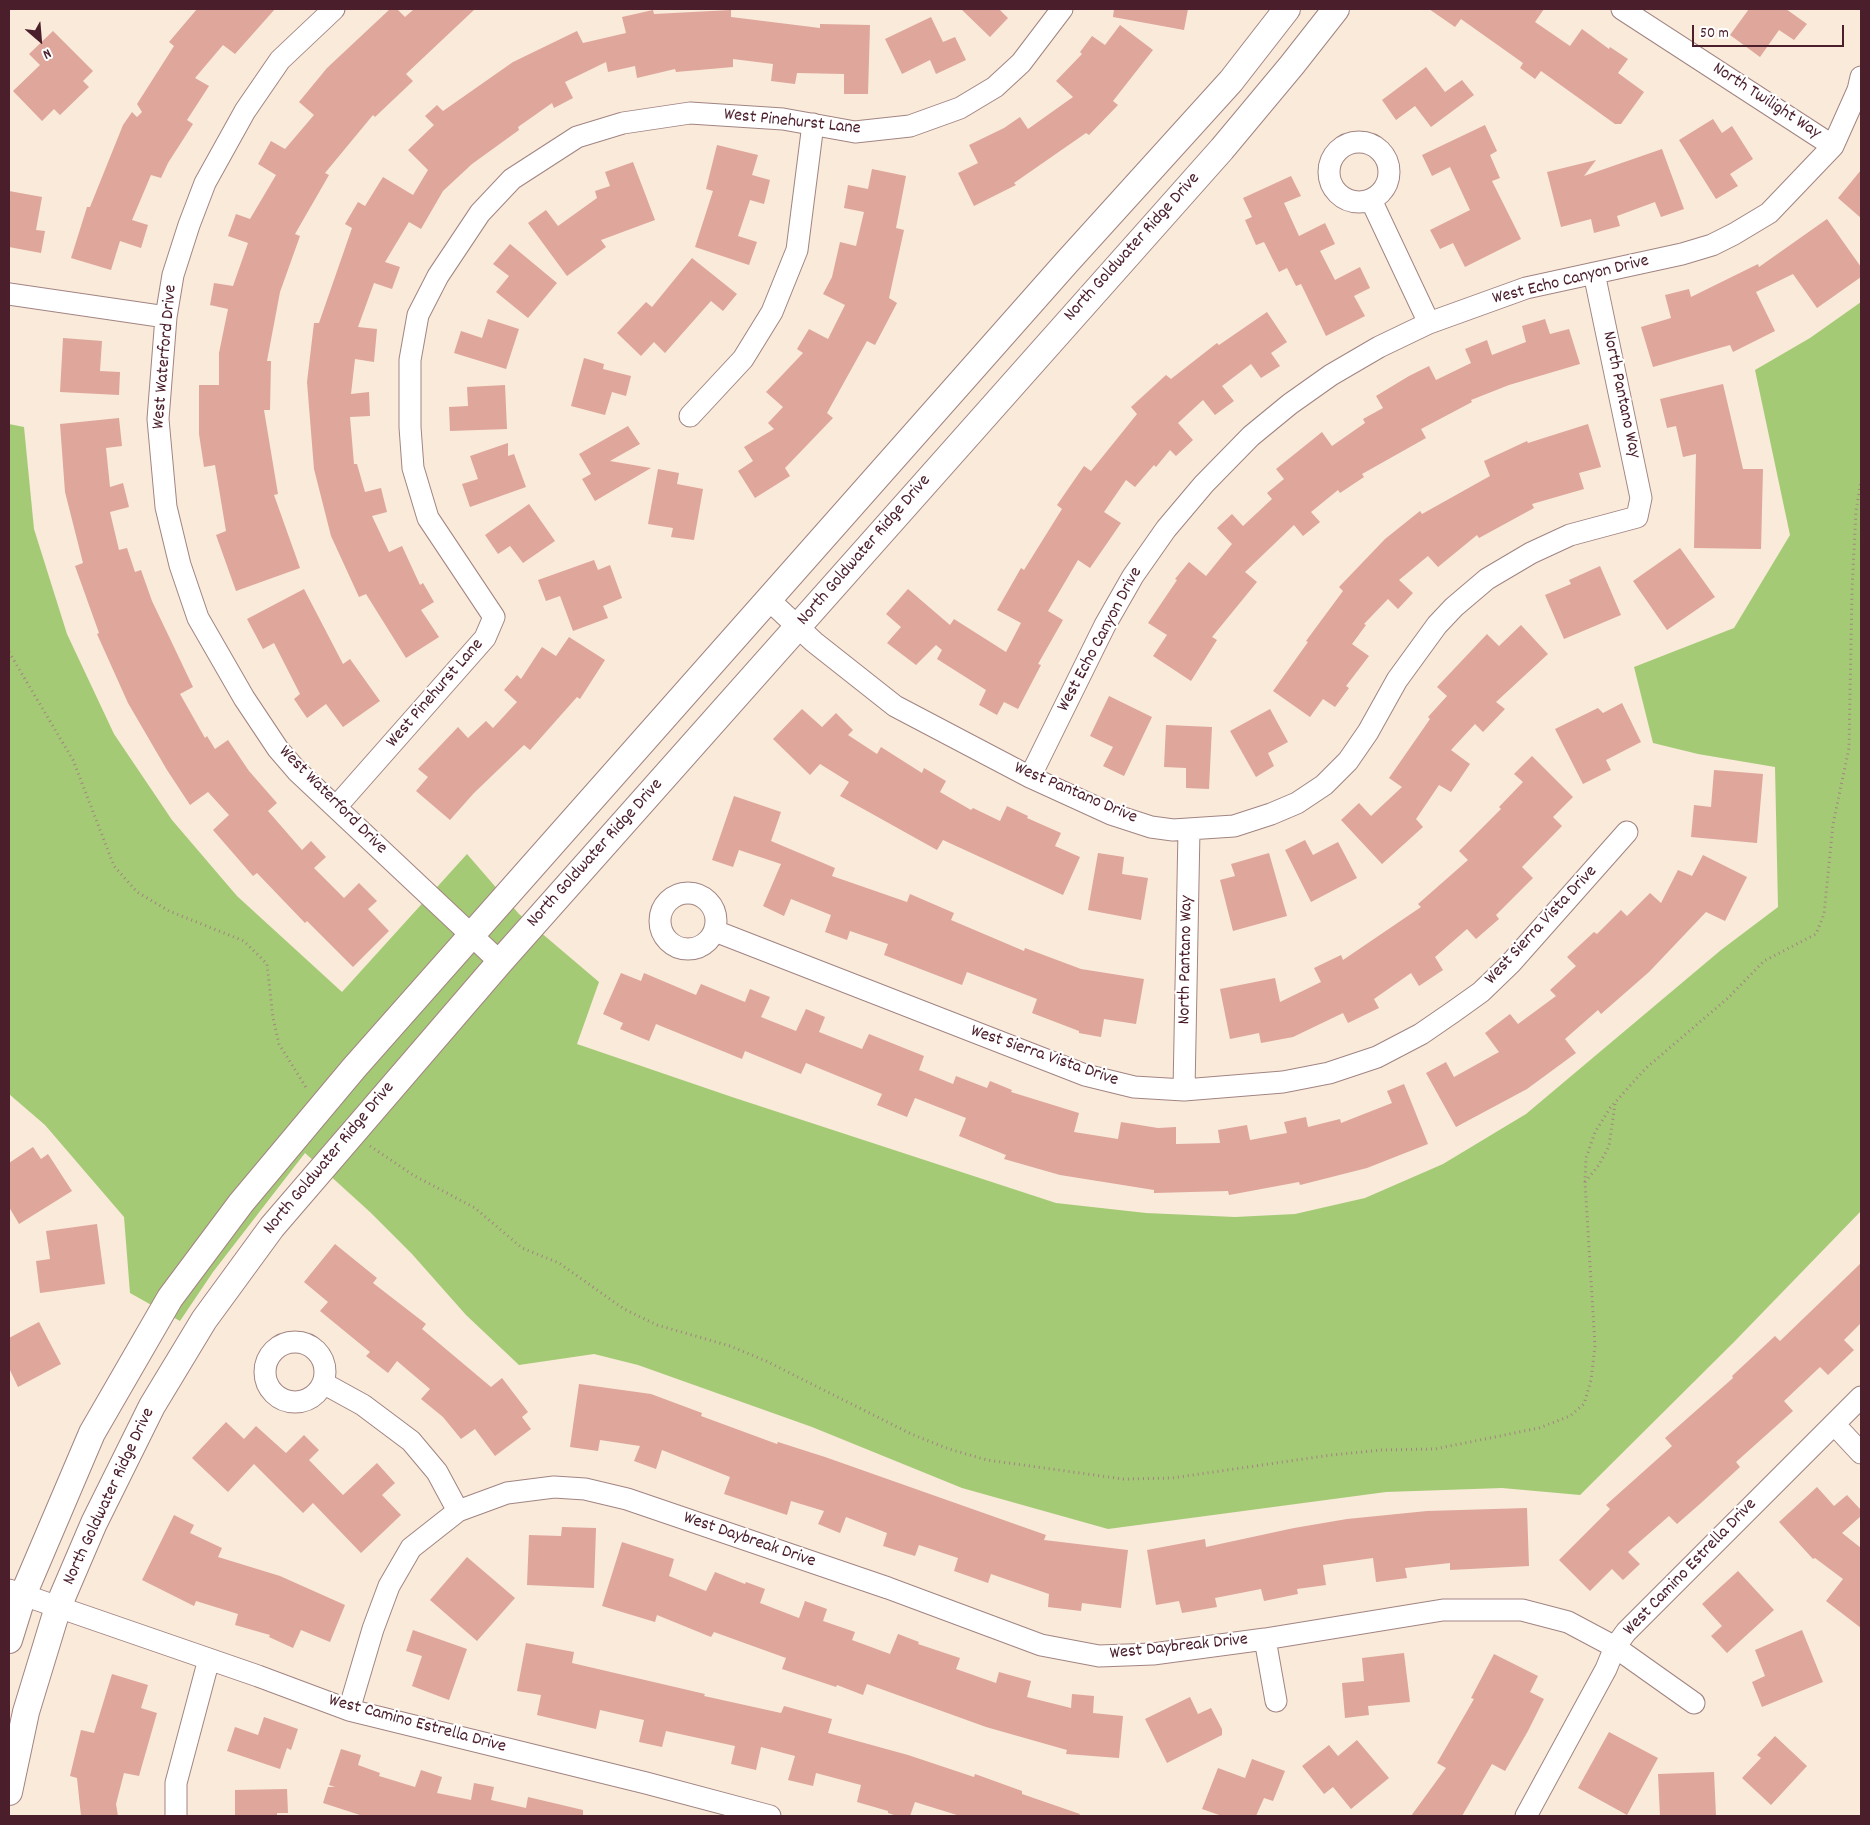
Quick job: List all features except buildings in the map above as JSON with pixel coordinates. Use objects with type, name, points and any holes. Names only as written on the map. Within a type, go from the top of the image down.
[{"type":"street","name":"West Waterford Drive","points":[[334,9],[280,60],[245,111],[205,183],[173,274],[166,318],[158,419],[166,507],[180,565],[198,618],[244,698],[278,749],[297,771],[500,962]]},
{"type":"street","name":"West Pinehurst Lane","points":[[336,807],[486,638],[494,617],[428,518],[413,468],[410,427],[410,360],[418,315],[438,276],[480,213],[512,179],[577,137],[624,123],[690,113],[783,119],[855,132],[910,126],[960,108],[995,87],[1021,63],[1062,9]]},
{"type":"street","name":"North Goldwater Ridge Drive","points":[[9,1792],[26,1712],[33,1598],[92,1433],[170,1298],[241,1203],[354,1068],[1067,262],[1231,81],[1287,9]]},
{"type":"street","name":"North Goldwater Ridge Drive","points":[[9,1640],[33,1598],[94,1522],[129,1451],[204,1320],[272,1227],[500,962],[1222,149],[1336,9]]},
{"type":"street","name":"North Twilight Way","points":[[1622,9],[1833,146]]},
{"type":"street","name":"West Echo Canyon Drive","points":[[1030,777],[1105,625],[1133,576],[1166,529],[1204,484],[1251,436],[1297,399],[1331,375],[1379,347],[1429,323],[1526,288],[1682,254],[1712,245],[1734,234],[1769,213],[1833,146],[1858,90],[1861,77]]},
{"type":"street","points":[[690,416],[743,359],[772,312],[797,250],[814,124]]},
{"type":"street","points":[[1371,200],[1429,323]]},
{"type":"street","name":"North Pantano Way","points":[[1594,273],[1641,498],[1638,517]]},
{"type":"street","points":[[9,294],[166,318]]},
{"type":"street","name":"West Pantano Drive","points":[[769,600],[797,627],[895,706],[1030,777],[1111,814],[1151,827],[1189,830],[1234,826],[1297,803],[1317,790],[1348,762],[1368,732],[1397,680],[1437,625],[1454,607],[1487,579],[1531,554],[1570,536],[1638,517]]},
{"type":"street","name":"North Pantano Way","points":[[1184,1090],[1189,830]]},
{"type":"street","name":"West Sierra Vista Drive","points":[[715,931],[1016,1050],[1085,1075],[1134,1087],[1184,1090],[1273,1083],[1329,1073],[1377,1057],[1422,1034],[1480,992],[1510,964],[1627,832]]},
{"type":"street","points":[[323,1383],[363,1405],[411,1441],[437,1472],[458,1511]]},
{"type":"street","name":"West Camino Estrella Drive","points":[[1526,1816],[1606,1669],[1615,1647],[1681,1575],[1861,1397]]},
{"type":"street","points":[[1834,1424],[1861,1453]]},
{"type":"street","name":"West Daybreak Drive","points":[[349,1710],[373,1628],[389,1586],[411,1548],[458,1511],[507,1493],[554,1487],[585,1489],[627,1499],[888,1588],[1041,1645],[1099,1656],[1154,1654],[1265,1639],[1443,1610],[1522,1610],[1568,1622],[1615,1647],[1694,1703]]},
{"type":"street","name":"West Camino Estrella Drive","points":[[33,1598],[349,1710],[664,1787],[770,1816]]},
{"type":"street","name":"West Daybreak Drive","points":[[1265,1639],[1276,1701]]},
{"type":"street","points":[[176,1816],[176,1782],[209,1659]]},
{"type":"path","points":[[364,1140],[378,1154],[475,1208],[522,1248],[559,1263],[624,1309],[657,1325],[730,1346],[766,1361],[874,1417],[949,1449],[987,1460],[1122,1479],[1172,1478],[1222,1472],[1331,1454],[1382,1450],[1435,1449],[1539,1428],[1570,1416],[1584,1404],[1591,1380],[1595,1346],[1585,1182],[1586,1158],[1595,1132],[1615,1103],[1645,1069],[1728,998],[1764,961],[1816,934],[1824,914],[1833,824],[1849,748],[1852,590],[1856,512],[1861,481]]},
{"type":"path","points":[[9,652],[72,760],[114,866],[137,892],[169,911],[244,940],[267,964],[273,1018],[279,1044],[306,1088],[313,1094]]},
{"type":"path","points":[[1585,1182],[1599,1165],[1609,1146],[1615,1103]]},
{"type":"green space","points":[[1861,302],[1861,1211],[1733,1343],[1580,1495],[1502,1488],[1386,1492],[1108,1529],[962,1488],[812,1427],[638,1365],[594,1354],[519,1365],[466,1315],[412,1254],[370,1212],[305,1153],[213,1272],[180,1321],[130,1293],[124,1217],[45,1125],[9,1094],[9,424],[24,427],[34,529],[67,634],[114,734],[172,820],[237,896],[342,992],[467,854],[519,914],[599,982],[577,1044],[1056,1203],[1146,1213],[1235,1217],[1295,1214],[1365,1198],[1443,1164],[1526,1114],[1721,950],[1778,907],[1775,767],[1698,754],[1653,743],[1634,667],[1734,628],[1790,535],[1755,370],[1810,338]]}]
